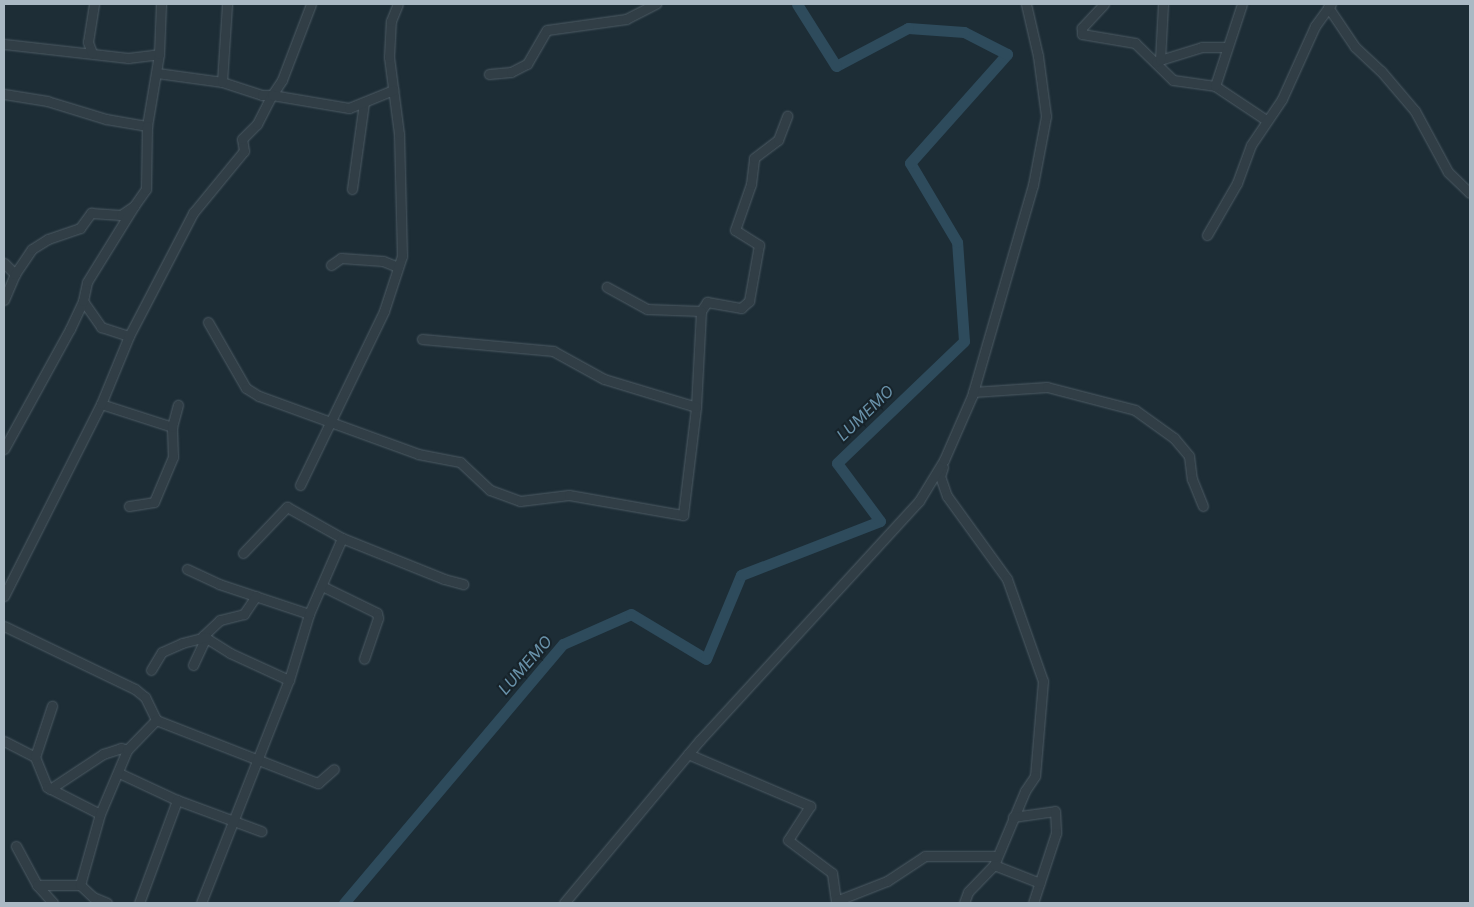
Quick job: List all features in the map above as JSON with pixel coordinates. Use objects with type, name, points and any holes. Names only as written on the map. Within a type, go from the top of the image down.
[{"type":"street","points":[[92,53],[88,42],[94,4]]},
{"type":"street","points":[[4,448],[83,301],[87,282],[146,189],[147,126],[157,73],[161,4]]},
{"type":"street","points":[[222,82],[227,4]]},
{"type":"street","points":[[4,596],[101,404],[129,336],[193,213],[244,151],[242,139],[257,124],[282,80],[311,4]]},
{"type":"street","points":[[300,485],[384,311],[402,256],[402,204],[390,30],[398,4]]},
{"type":"street","points":[[489,74],[511,72],[527,64],[547,30],[626,19],[656,4]]},
{"type":"street","points":[[564,903],[688,754],[919,502],[944,460],[973,392],[1033,185],[1046,116],[1038,56],[1026,4]]},
{"type":"street","points":[[1104,4],[1082,28],[1082,34],[1135,43],[1158,61],[1173,80],[1215,86],[1266,120]]},
{"type":"street","points":[[1158,61],[1163,4]]},
{"type":"street","points":[[1215,86],[1226,47],[1242,4]]},
{"type":"street","points":[[1207,235],[1237,183],[1251,145],[1266,120],[1282,99],[1315,26],[1330,5],[1355,47],[1381,72],[1415,111],[1448,172],[1470,193]]},
{"type":"street","points":[[4,44],[128,58],[159,54]]},
{"type":"street","points":[[1158,61],[1202,47],[1226,47]]},
{"type":"street","points":[[157,73],[222,82],[262,95],[349,108],[393,90]]},
{"type":"street","points":[[4,94],[47,101],[106,119],[147,126]]},
{"type":"street","points":[[352,190],[364,103]]},
{"type":"street","points":[[208,322],[246,388],[258,396],[418,454],[460,462],[490,490],[520,501],[569,495],[683,515],[696,407],[701,311],[707,302],[741,308],[749,301],[760,245],[735,230],[751,184],[754,158],[778,140],[787,116]]},
{"type":"street","points":[[4,300],[15,274],[32,249],[80,228],[91,214],[121,215],[134,206]]},
{"type":"street","points":[[331,265],[341,258],[383,261],[398,267]]},
{"type":"street","points":[[4,263],[15,274]]},
{"type":"street","points":[[607,287],[647,309],[701,311]]},
{"type":"street","points":[[83,301],[101,327],[129,336]]},
{"type":"street","points":[[422,339],[553,351],[604,379],[696,407]]},
{"type":"street","points":[[973,392],[1047,387],[1135,410],[1174,438],[1189,456],[1192,479],[1203,506]]},
{"type":"street","points":[[101,404],[172,427]]},
{"type":"street","points":[[129,506],[154,502],[173,456],[172,427],[178,405]]},
{"type":"street","points":[[944,460],[940,476],[947,496],[1007,579],[1043,681],[1037,771],[1013,817],[995,861],[968,892],[964,903]]},
{"type":"street","points":[[243,553],[287,506],[342,538],[444,580],[463,584]]},
{"type":"street","points":[[201,903],[235,822],[289,680],[309,614],[342,538]]},
{"type":"street","points":[[188,569],[256,596],[309,614]]},
{"type":"street","points":[[322,586],[377,613],[378,618],[364,659]]},
{"type":"street","points":[[256,596],[249,610],[220,620],[203,636],[230,653],[289,680]]},
{"type":"street","points":[[4,626],[135,689],[145,698],[156,720],[259,758],[318,783],[334,769]]},
{"type":"street","points":[[193,665],[206,637]]},
{"type":"street","points":[[151,670],[162,652],[182,643],[206,637]]},
{"type":"street","points":[[52,706],[35,757],[44,785],[100,814]]},
{"type":"street","points":[[80,885],[100,814],[119,773],[127,750],[156,720]]},
{"type":"street","points":[[4,741],[35,757]]},
{"type":"street","points":[[50,789],[103,754],[121,748],[127,750]]},
{"type":"street","points":[[688,754],[810,806],[788,840],[832,873],[836,901],[887,881],[925,856],[995,861],[1040,883]]},
{"type":"street","points":[[119,773],[177,800],[261,831]]},
{"type":"street","points":[[139,903],[177,800]]},
{"type":"street","points":[[1013,817],[1055,811],[1056,833],[1033,903]]},
{"type":"street","points":[[16,846],[37,885],[53,903]]},
{"type":"street","points":[[37,885],[80,885],[92,897],[107,903]]},
{"type":"waterway","name":"LUMEMO","points":[[344,903],[563,644],[631,614],[706,659],[741,575],[880,521],[837,463],[964,341],[957,242],[910,163],[1007,54],[964,32],[908,28],[836,66],[797,4]]}]
